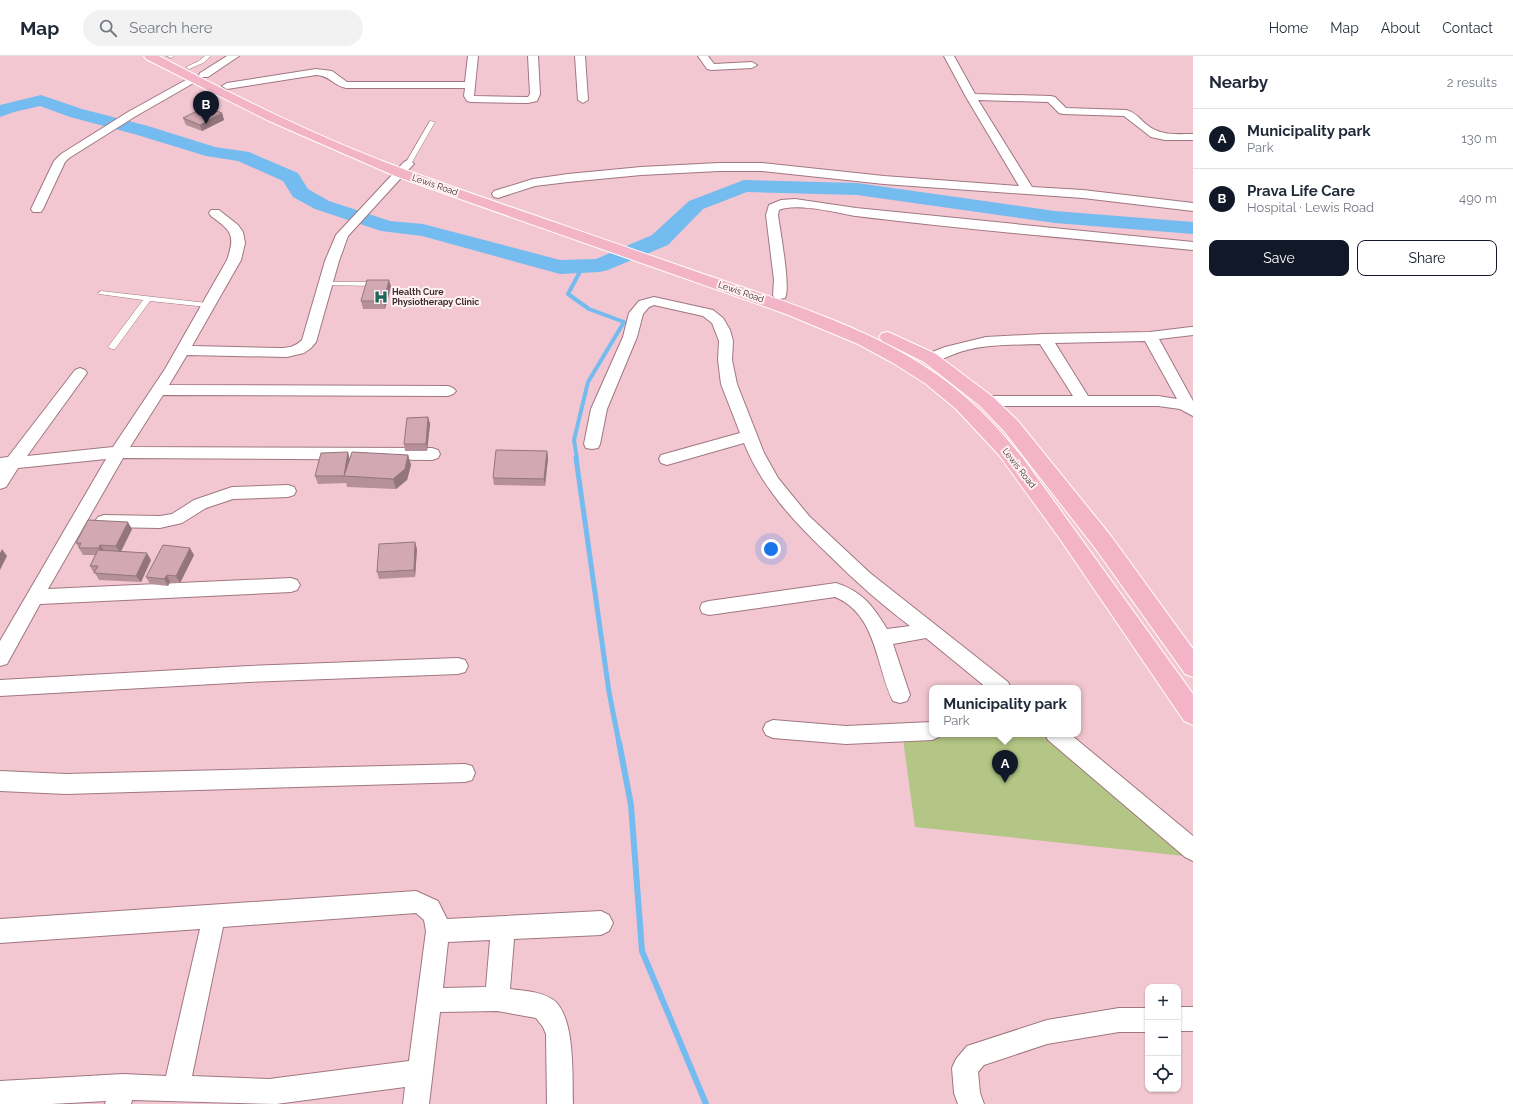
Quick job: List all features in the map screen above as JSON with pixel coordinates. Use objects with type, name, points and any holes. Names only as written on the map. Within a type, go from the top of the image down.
[{"type":"main road","name":"Lewis Road","points":[[150,56],[228,86],[404,168]]},
{"type":"main road","name":"Lewis Road","points":[[170,56],[195,73],[305,133],[404,168],[502,200],[757,293],[880,348],[914,368],[958,390],[986,401],[1011,426],[1103,542],[1193,667]]},
{"type":"main road","name":"Lewis Road","points":[[757,293],[780,295],[839,317],[887,337],[930,358],[958,390],[978,418],[1012,458],[1139,635],[1193,714]]},
{"type":"street","points":[[37,209],[60,161],[90,138],[132,114],[195,73],[234,56]]},
{"type":"street","points":[[473,56],[469,96],[475,100],[533,99],[535,94],[533,56]]},
{"type":"street","points":[[580,56],[583,100]]},
{"type":"street","points":[[703,56],[711,67],[752,65]]},
{"type":"street","points":[[949,56],[971,97],[1027,189]]},
{"type":"street","points":[[228,86],[316,72],[331,73],[341,84],[346,85],[470,85]]},
{"type":"street","points":[[971,97],[1051,99],[1064,110],[1126,113],[1150,132],[1157,135],[1193,137]]},
{"type":"street","points":[[502,200],[534,183],[568,178],[641,171],[719,167],[761,167],[884,180],[1027,189],[1193,207]]},
{"type":"street","points":[[183,350],[278,353],[293,352],[303,348],[309,342],[332,260],[342,235],[404,168]]},
{"type":"street","points":[[780,295],[781,280],[772,215],[773,208],[781,204],[795,203],[856,212],[1022,230],[1193,246]]},
{"type":"street","points":[[0,658],[77,521],[118,452],[159,390],[234,260],[240,240],[238,234],[234,228],[215,214]]},
{"type":"street","points":[[592,444],[599,409],[630,337],[636,313],[644,304],[654,301],[708,313],[718,322],[726,341],[725,360],[729,384],[756,453],[772,482],[803,520],[864,578],[997,685]]},
{"type":"street","points":[[930,358],[940,352],[986,341],[1044,338],[1150,336],[1191,331]]},
{"type":"street","points":[[1150,336],[1191,410]]},
{"type":"street","points":[[1044,338],[1084,401]]},
{"type":"street","points":[[0,483],[6,464],[80,373]]},
{"type":"street","points":[[159,390],[448,391]]},
{"type":"street","points":[[986,401],[1158,401],[1174,403],[1191,410]]},
{"type":"street","points":[[667,459],[750,436]]},
{"type":"street","points":[[6,464],[118,452],[432,454]]},
{"type":"street","points":[[77,521],[160,522],[176,519],[200,504],[232,493],[288,491]]},
{"type":"street","points":[[34,597],[291,585]]},
{"type":"street","points":[[709,608],[836,590],[848,594],[860,604],[872,620],[882,638],[900,695]]},
{"type":"street","points":[[882,638],[929,630]]},
{"type":"street","points":[[0,688],[249,674],[458,666]]},
{"type":"street","points":[[772,729],[846,735],[929,731]]},
{"type":"street","points":[[1059,737],[1193,850]]},
{"type":"street","points":[[0,781],[66,784],[465,773]]},
{"type":"street","points":[[0,931],[416,902],[426,905],[435,914],[438,931],[416,1104]]},
{"type":"street","points":[[176,1089],[214,917]]},
{"type":"street","points":[[438,931],[601,924]]},
{"type":"street","points":[[497,999],[503,929]]},
{"type":"street","points":[[429,1000],[497,999],[544,1008],[553,1020],[558,1034],[560,1104]]},
{"type":"street","points":[[1181,1019],[1193,1019]]},
{"type":"street","points":[[971,1104],[967,1093],[965,1068],[976,1055],[1046,1032],[1119,1020],[1145,1020]]},
{"type":"street","points":[[0,1094],[121,1096],[176,1089],[268,1098],[420,1072]]},
{"type":"lane","points":[[195,73],[201,62],[208,56]]},
{"type":"lane","points":[[404,168],[432,122]]},
{"type":"lane","points":[[325,284],[384,284]]},
{"type":"lane","points":[[101,292],[207,305]]},
{"type":"lane","points":[[112,347],[148,298]]},
{"type":"green space","points":[[947,737],[1049,737],[1184,856],[915,827],[903,739]]},
{"type":"building","points":[[205,107],[222,113],[200,125],[183,118]]},
{"type":"building","points":[[367,280],[389,280],[384,301],[361,301]]},
{"type":"building","points":[[428,417],[426,444],[404,444],[407,418]]},
{"type":"building","points":[[496,450],[547,451],[544,479],[493,478]]},
{"type":"building","points":[[348,452],[344,476],[315,476],[321,453]]},
{"type":"building","points":[[352,452],[408,455],[405,469],[393,479],[344,476]]},
{"type":"building","points":[[88,520],[128,522],[116,546],[100,545],[99,548],[79,548],[81,543],[76,543]]},
{"type":"building","points":[[415,542],[414,570],[377,572],[379,544]]},
{"type":"building","points":[[163,545],[190,548],[176,576],[167,575],[164,579],[146,577]]},
{"type":"building","points":[[98,550],[147,553],[136,576],[94,573],[98,566],[90,566]]},
{"type":"waterway","points":[[0,112],[8,108],[41,100],[76,113],[141,130],[213,152],[242,156],[291,177],[300,193],[322,205],[388,227],[423,230],[560,267],[600,265],[660,240],[696,205],[744,186],[857,189],[1055,217],[1193,228]]},
{"type":"waterway","points":[[577,459],[574,440],[588,382],[624,322],[589,309],[568,294],[583,266]]},
{"type":"waterway","points":[[576,458],[609,692],[619,743]]},
{"type":"waterway","points":[[619,742],[631,805],[642,951],[706,1104]]},
{"type":"place","name":"Prava Life Care","points":[[206,124]]},
{"type":"place","name":"Health Cure Physiotherapy Clinic","points":[[381,297]]},
{"type":"place","name":"Municipality park","points":[[1005,783]]}]
